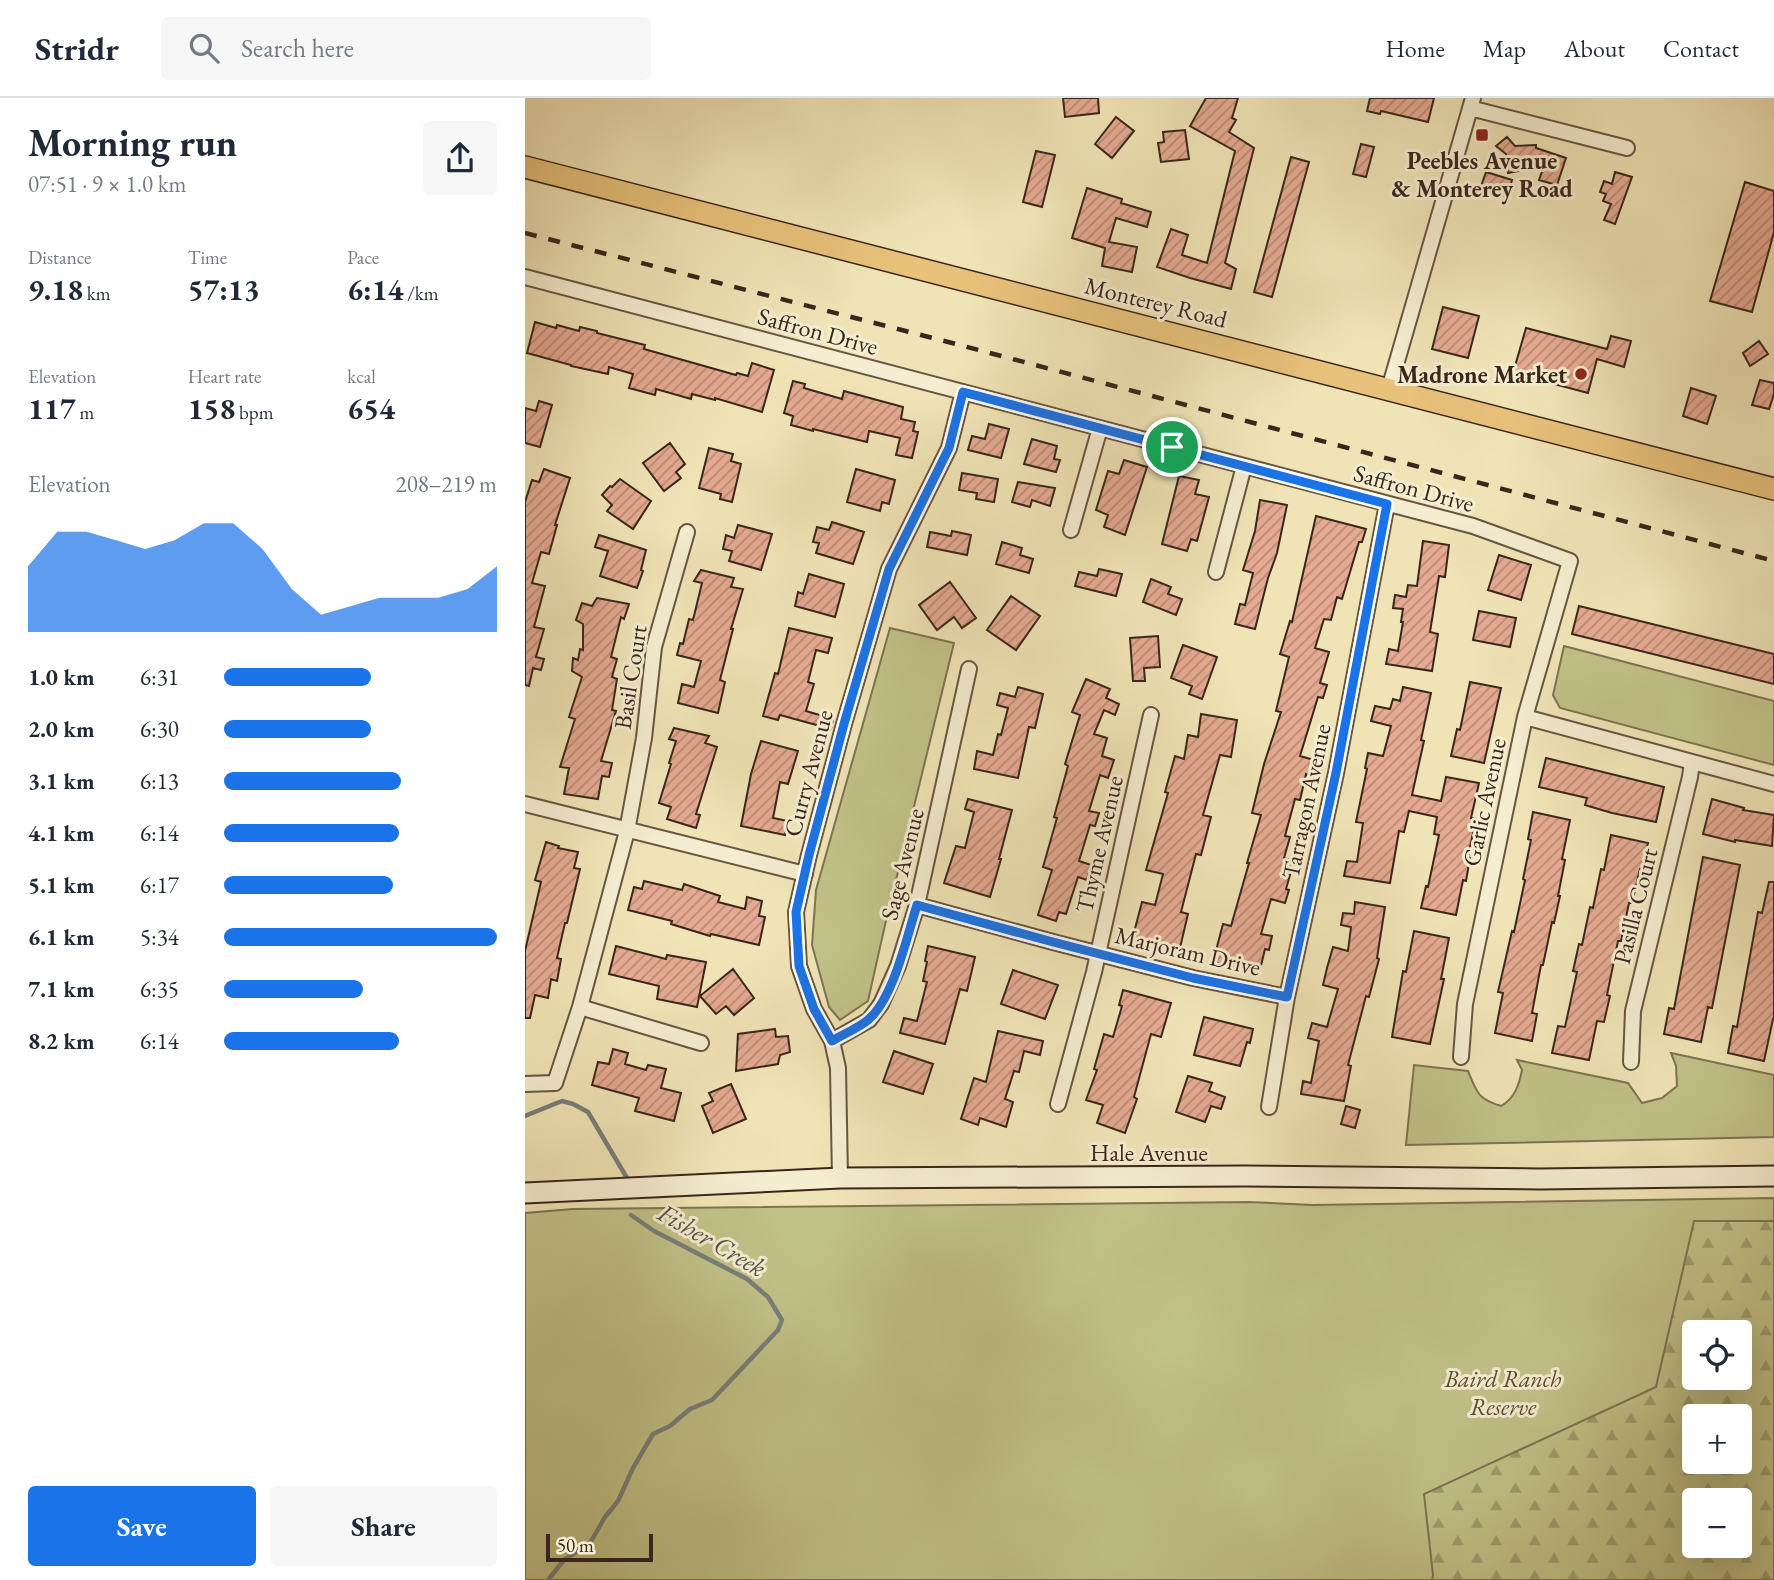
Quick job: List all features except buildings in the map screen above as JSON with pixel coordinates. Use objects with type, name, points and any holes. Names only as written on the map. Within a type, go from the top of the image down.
[{"type":"main road","name":"Monterey Road","points":[[525,167],[1774,489]]},
{"type":"main road","name":"Hale Avenue","points":[[525,1192],[839,1178],[1245,1176],[1553,1179],[1774,1176]]},
{"type":"street","points":[[1389,389],[1472,103],[1627,148]]},
{"type":"street","name":"Saffron Drive","points":[[525,277],[1473,526],[1570,561]]},
{"type":"street","name":"Curry Avenue","points":[[839,1178],[838,1068],[832,1041],[814,1009],[799,966],[796,912],[844,724],[889,569],[949,448],[963,392]]},
{"type":"street","points":[[1071,530],[1100,428]]},
{"type":"street","points":[[1216,572],[1244,466]]},
{"type":"street","name":"Tarragon Avenue","points":[[1269,1107],[1287,997],[1336,773],[1387,504]]},
{"type":"street","name":"Basil Court","points":[[525,1084],[555,1083],[580,1007],[627,831],[644,738],[654,647],[687,533]]},
{"type":"street","name":"Garlic Avenue","points":[[1461,1057],[1465,1004],[1525,718],[1570,561]]},
{"type":"street","name":"Sage Avenue","points":[[832,1041],[869,1020],[881,1004],[898,966],[917,905],[969,669]]},
{"type":"street","name":"Thyme Avenue","points":[[1058,1104],[1098,954],[1151,715]]},
{"type":"street","points":[[1525,718],[1774,784]]},
{"type":"street","name":"Pasilla Court","points":[[1631,1062],[1633,1011],[1692,762]]},
{"type":"street","points":[[525,804],[805,874]]},
{"type":"street","name":"Marjoram Drive","points":[[917,905],[1193,978],[1287,997]]},
{"type":"street","points":[[580,1007],[701,1043]]},
{"type":"green space","points":[[890,628],[954,643],[868,1001],[840,1020],[829,1007],[812,945],[816,890]]},
{"type":"green space","points":[[1564,646],[1774,701],[1774,765],[1560,708],[1553,695]]},
{"type":"green space","points":[[1671,1053],[1774,1075],[1774,1137],[1406,1145],[1414,1065],[1468,1071],[1479,1094],[1487,1101],[1501,1106],[1510,1099],[1518,1086],[1522,1070],[1517,1060],[1628,1083],[1642,1103],[1662,1098],[1677,1086],[1676,1066]]},
{"type":"green space","name":"Baird Ranch Reserve","points":[[1774,1198],[1774,1580],[525,1580],[525,1213],[573,1209],[1249,1202],[1313,1205]]},
{"type":"green space","points":[[1694,1221],[1774,1221],[1774,1580],[1432,1580],[1424,1494],[1656,1387]]},
{"type":"waterway","name":"Fisher Creek","points":[[525,1116],[562,1101],[588,1112],[627,1178]]},
{"type":"waterway","name":"Fisher Creek","points":[[548,1580],[564,1560],[590,1543],[618,1501],[653,1434],[670,1426],[690,1409],[712,1400],[778,1330],[782,1320],[768,1297],[747,1279],[654,1231],[631,1215]]},
{"type":"railway","points":[[525,233],[956,344],[1774,561]]},
{"type":"place","name":"Peebles Avenue & Monterey Road","points":[[1482,135]]},
{"type":"place","name":"Madrone Market","points":[[1581,374]]},
{"type":"route","points":[[963,392],[1172,447],[1387,504],[1336,773],[1287,997],[1193,978],[917,905],[898,966],[881,1004],[869,1020],[832,1041],[814,1009],[799,966],[796,912],[844,724],[889,569],[949,448],[963,392]]}]
